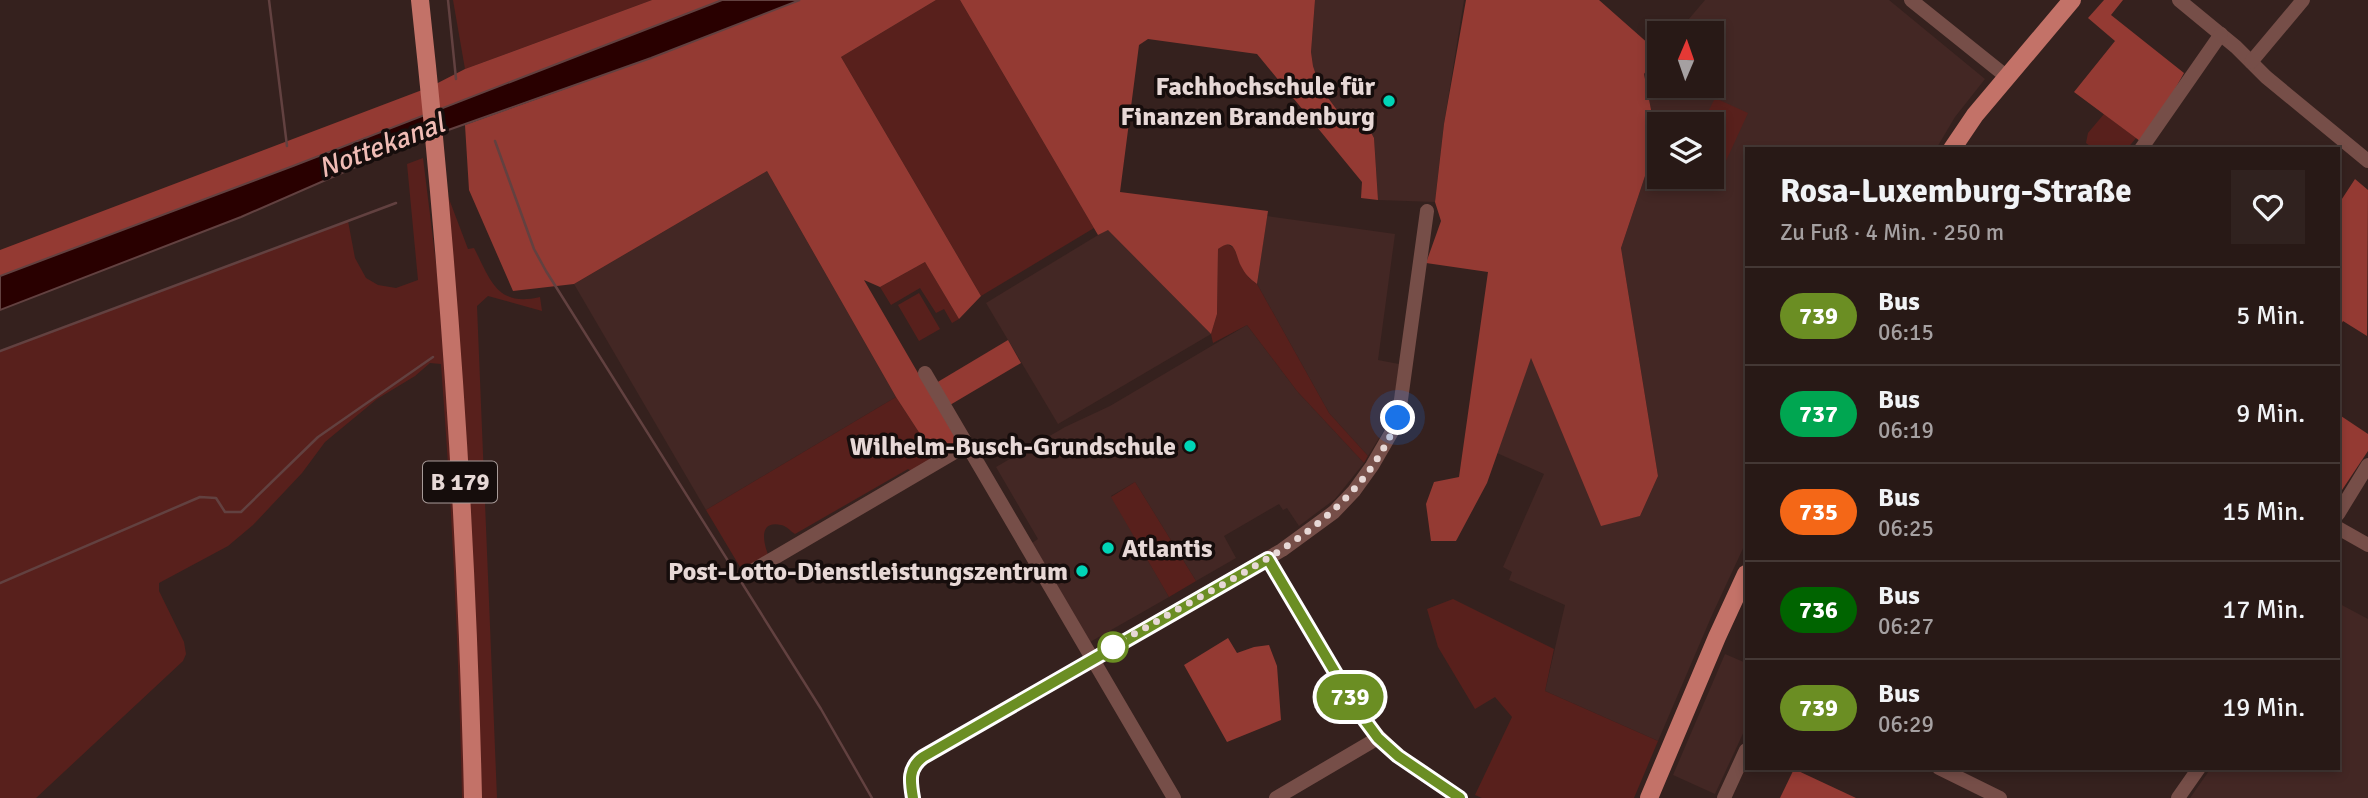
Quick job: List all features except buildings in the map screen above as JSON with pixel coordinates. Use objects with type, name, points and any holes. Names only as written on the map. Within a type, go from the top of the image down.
[{"type":"main road","name":"B 179","points":[[420,0],[438,167],[460,488],[473,798]]},
{"type":"main road","points":[[1953,147],[1970,121],[2072,0]]},
{"type":"main road","points":[[1649,798],[1745,576]]},
{"type":"street","points":[[1912,0],[2007,77]]},
{"type":"street","points":[[2179,0],[2221,34],[2266,77],[2368,161]]},
{"type":"street","points":[[2251,62],[2303,0]]},
{"type":"street","points":[[2142,147],[2221,34]]},
{"type":"street","points":[[913,798],[911,774],[918,761],[1268,559],[1334,512],[1354,491],[1372,466],[1396,423],[1400,409],[1427,211]]},
{"type":"street","points":[[925,373],[1174,798]]},
{"type":"street","points":[[752,571],[967,445]]},
{"type":"street","points":[[2340,511],[2368,465]]},
{"type":"street","points":[[2340,529],[2368,545]]},
{"type":"street","points":[[1268,559],[1358,711],[1378,738],[1398,756],[1460,798]]},
{"type":"street","points":[[1276,798],[1378,738]]},
{"type":"street","points":[[1724,798],[1745,752]]},
{"type":"street","points":[[1942,770],[2000,798]]},
{"type":"street","points":[[2178,798],[2198,770]]},
{"type":"shaded area","points":[[453,0],[652,0],[465,69]]},
{"type":"shaded area","points":[[652,0],[722,0],[0,276],[0,250],[430,87],[465,69]]},
{"type":"shaded area","points":[[800,0],[936,0],[841,57],[981,296],[959,319],[925,262],[880,287],[864,280],[954,435],[953,446],[937,460],[896,397],[767,171],[574,284],[513,291],[469,190],[465,125],[651,58]]},
{"type":"shaded area","points":[[936,0],[960,0],[1094,228],[981,296],[841,57]]},
{"type":"shaded area","points":[[960,0],[1315,0],[1311,52],[1313,66],[1320,87],[1340,114],[1366,123],[1374,138],[1378,200],[1361,198],[1362,182],[1257,54],[1148,39],[1139,45],[1120,192],[1268,211],[1257,284],[1244,271],[1232,246],[1218,249],[1217,314],[1211,334],[1108,230],[1098,235]]},
{"type":"shaded area","name":"Fachhochschule für Finanzen Brandenburg","points":[[1315,0],[1464,0],[1444,124],[1435,202],[1378,200],[1374,138],[1366,123],[1340,114],[1320,87],[1313,66],[1311,52]]},
{"type":"shaded area","points":[[1466,0],[1599,0],[1647,42],[1647,70],[1644,74],[1651,112],[1647,112],[1647,170],[1621,248],[1658,476],[1640,516],[1601,526],[1531,358],[1487,483],[1456,541],[1431,541],[1426,504],[1434,482],[1459,477],[1488,272],[1426,263],[1441,221],[1435,202],[1444,124]]},
{"type":"shaded area","points":[[1705,0],[1889,0],[1985,79],[1955,117],[1937,147],[1745,147],[1745,544],[1658,741],[1545,691],[1565,605],[1509,580],[1512,572],[1503,567],[1544,474],[1497,453],[1531,357],[1601,525],[1640,516],[1658,476],[1621,248],[1647,170],[1647,189],[1724,189],[1724,112],[1651,112],[1649,98],[1724,98],[1724,21],[1687,21]]},
{"type":"shaded area","points":[[2104,0],[2123,0],[2111,15],[2184,73],[2144,144],[2074,92],[2115,41],[2088,18]]},
{"type":"shaded area","points":[[1715,98],[1748,113],[1724,165],[1724,112],[1708,112]]},
{"type":"shaded area","points":[[2104,114],[2136,138],[2129,147],[2091,147],[2086,143],[2088,133]]},
{"type":"shaded area","points":[[423,158],[439,287],[452,454],[467,798],[462,798],[454,581],[441,364],[430,363],[415,376],[377,399],[325,442],[302,473],[253,525],[228,546],[159,583],[159,591],[184,642],[186,654],[183,661],[36,798],[0,798],[0,351],[348,221],[355,258],[366,278],[378,285],[396,288],[418,280],[407,164]]},
{"type":"shaded area","points":[[767,171],[896,397],[706,510],[574,284]]},
{"type":"shaded area","points":[[2355,179],[2368,190],[2367,336],[2343,321],[2340,326],[2340,202]]},
{"type":"shaded area","points":[[446,191],[468,249],[474,248],[497,289],[514,298],[540,297],[542,311],[488,296],[477,306],[497,798],[481,798]]},
{"type":"shaded area","points":[[1267,216],[1395,234],[1378,360],[1399,364],[1392,417],[1368,456],[1329,413],[1257,284]]},
{"type":"shaded area","points":[[1108,229],[1211,334],[1058,424],[986,303]]},
{"type":"shaded area","points":[[1222,245],[1234,248],[1241,265],[1249,278],[1257,284],[1329,413],[1368,456],[1364,463],[1297,391],[1247,325],[1213,343],[1211,334],[1217,314],[1218,249]]},
{"type":"shaded area","points":[[925,262],[959,319],[952,323],[944,309],[936,313],[920,288],[891,305],[880,287]]},
{"type":"shaded area","points":[[919,293],[940,329],[919,341],[898,305]]},
{"type":"shaded area","name":"Wilhelm-Busch-Grundschule","points":[[1247,325],[1297,391],[1364,463],[1335,499],[1299,526],[1287,508],[1283,510],[1279,504],[1224,536],[1236,558],[1196,581],[1135,482],[1111,496],[1169,597],[1090,642],[1032,543],[1038,539],[996,467],[1065,427],[1110,406]]},
{"type":"shaded area","points":[[1008,340],[1021,363],[950,405],[936,383]]},
{"type":"shaded area","points":[[896,397],[937,460],[914,473],[908,469],[795,534],[783,526],[768,526],[764,535],[769,557],[743,572],[706,510]]},
{"type":"shaded area","points":[[2340,415],[2368,434],[2368,451],[2340,493]]},
{"type":"shaded area","points":[[1135,482],[1196,581],[1169,597],[1111,497]]},
{"type":"shaded area","points":[[1453,599],[1554,649],[1545,691],[1658,741],[1634,798],[1482,798],[1475,795],[1512,717],[1495,697],[1475,709],[1438,647],[1427,609]]},
{"type":"shaded area","points":[[2340,604],[2368,619],[2368,798],[2190,798],[2210,770],[2340,770]]},
{"type":"shaded area","points":[[1228,638],[1237,653],[1269,645],[1277,666],[1281,720],[1227,742],[1184,665]]},
{"type":"shaded area","points":[[1725,654],[1745,663],[1745,729],[1715,794],[1673,775]]},
{"type":"shaded area","points":[[1794,770],[1796,770],[1856,798],[1780,798]]},
{"type":"water","name":"Nottekanal","points":[[722,0],[800,0],[651,58],[406,145],[241,217],[0,310],[0,276]]},
{"type":"waterway","points":[[269,0],[287,146]]},
{"type":"waterway","points":[[448,0],[456,79]]},
{"type":"waterway","points":[[495,141],[534,249],[546,271],[821,709],[872,798]]},
{"type":"waterway","points":[[0,351],[396,203]]},
{"type":"waterway","points":[[0,583],[200,497],[216,498],[225,512],[241,512],[318,437],[433,357]]},
{"type":"bus line","name":"739","points":[[913,798],[911,774],[915,764],[923,757],[1268,559],[1358,711],[1378,738],[1398,756],[1460,798]]},
{"type":"place","name":"Fachhochschule für Finanzen Brandenburg","points":[[1389,101]]},
{"type":"place","name":"Wilhelm-Busch-Grundschule","points":[[1190,446]]},
{"type":"place","name":"Atlantis","points":[[1108,548]]},
{"type":"place","name":"Post-Lotto-Dienstleistungszentrum","points":[[1082,571]]},
{"type":"route","points":[[1113,647],[1268,559],[1334,512],[1372,466],[1398,418]]}]
